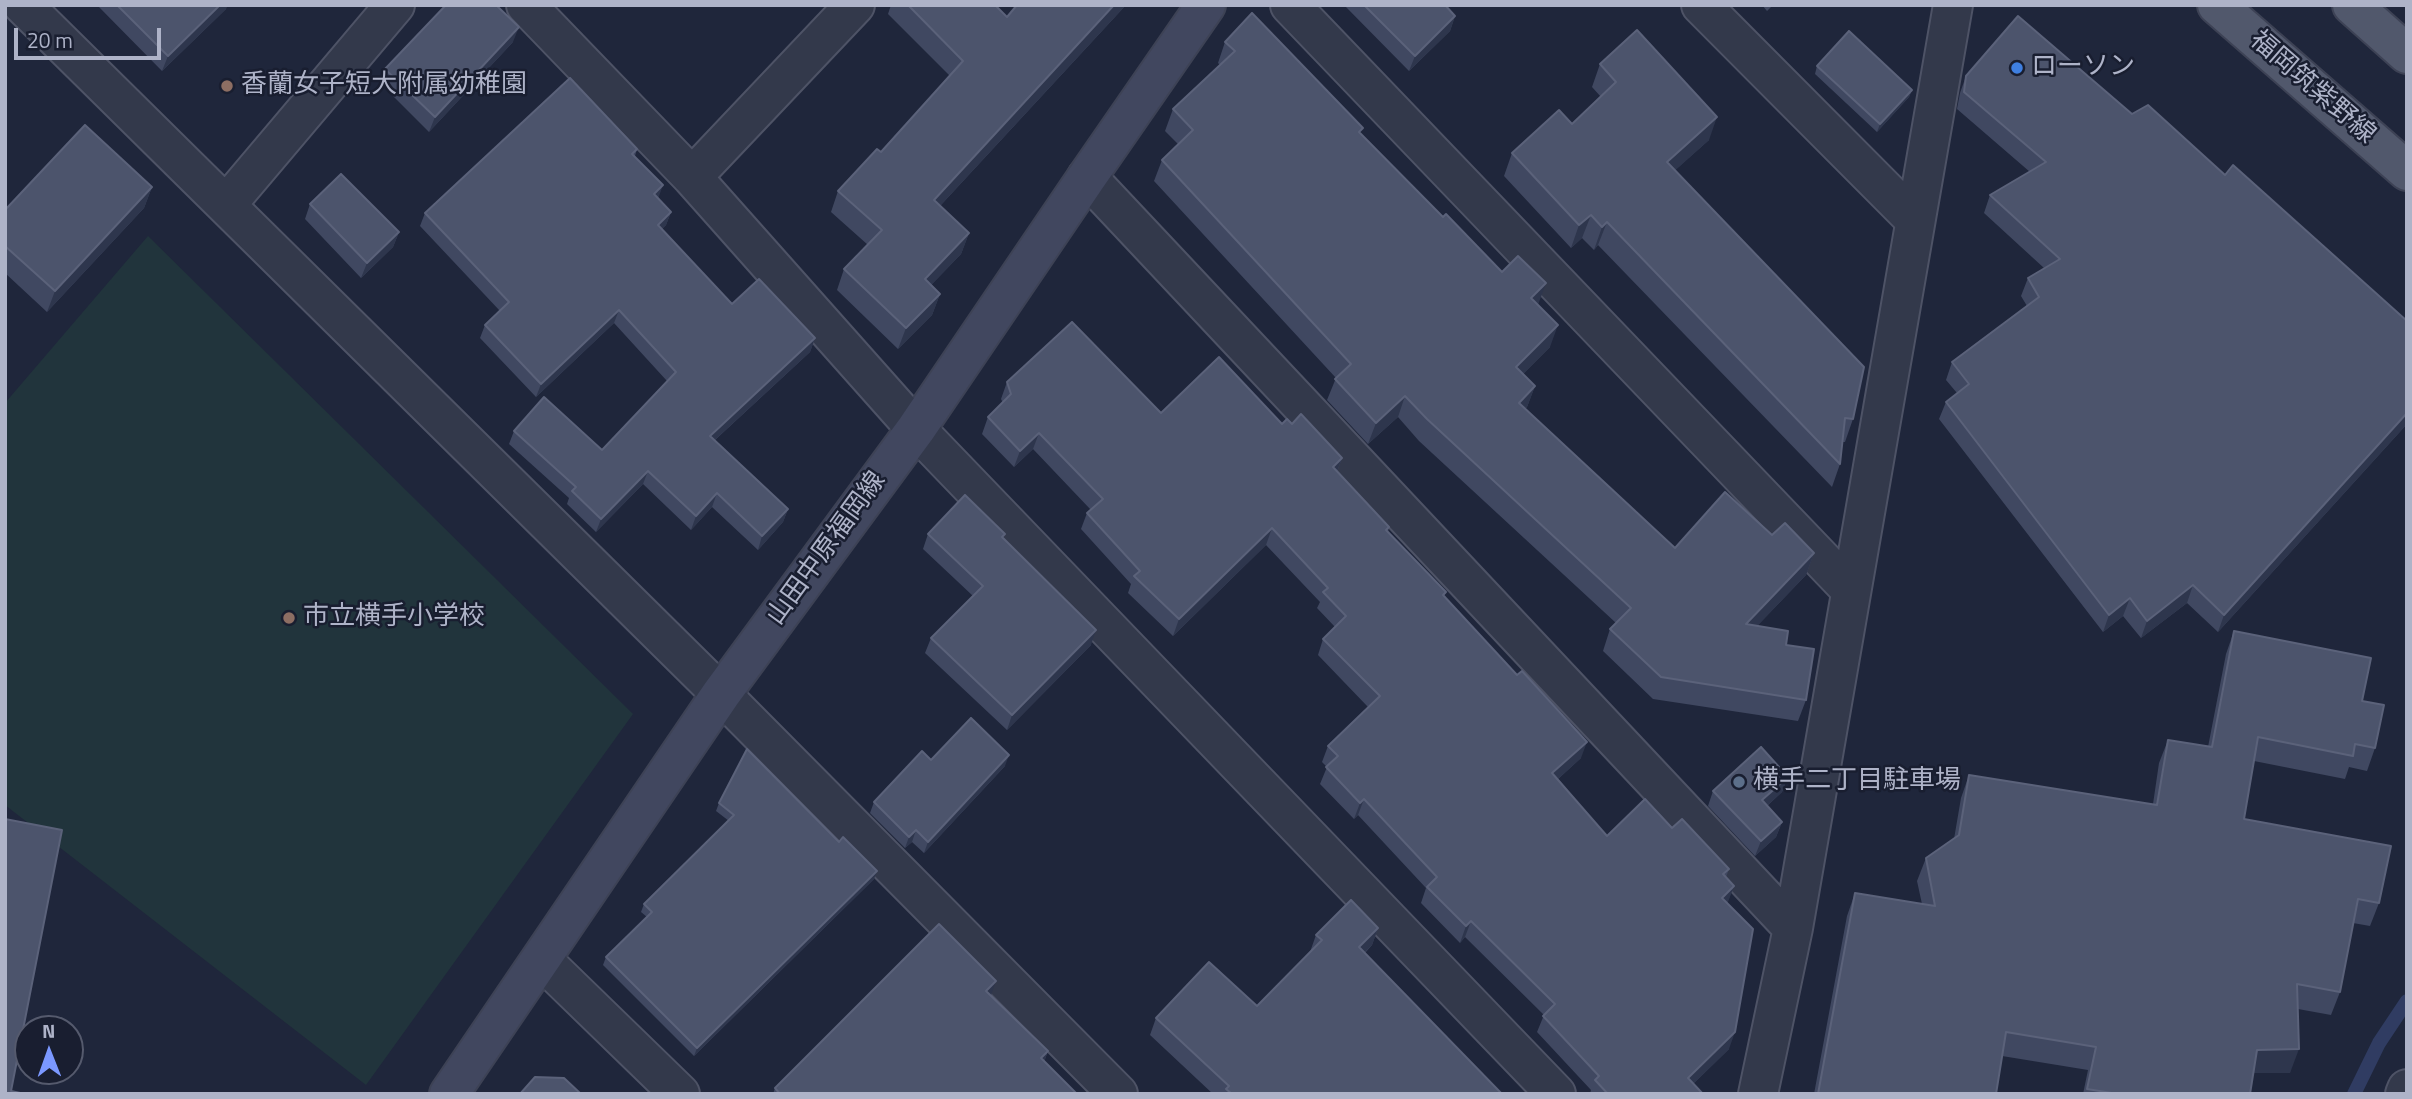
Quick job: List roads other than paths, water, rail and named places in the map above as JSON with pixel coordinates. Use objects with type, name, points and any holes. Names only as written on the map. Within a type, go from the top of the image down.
[{"type":"main road","name":"山田中原福岡線","points":[[449,1094],[722,694],[916,429],[1206,5]]},
{"type":"main road","name":"福岡筑紫野線","points":[[2217,5],[2407,171]]},
{"type":"main road","points":[[2352,5],[2407,54]]},
{"type":"street","points":[[23,5],[722,694],[1118,1094]]},
{"type":"street","points":[[226,205],[395,5]]},
{"type":"street","points":[[526,5],[692,177],[916,429],[1556,1094]]},
{"type":"street","points":[[692,177],[855,5]]},
{"type":"street","points":[[1290,5],[1851,590]]},
{"type":"street","points":[[1701,5],[1916,220]]},
{"type":"street","points":[[1758,1094],[1793,928],[1953,5]]},
{"type":"street","points":[[1087,177],[1793,928]]},
{"type":"street","points":[[542,960],[680,1094]]},
{"type":"waterway","points":[[2354,1094],[2379,1043],[2407,1001]]},
{"type":"place","name":"ローソン","points":[[2017,68]]},
{"type":"place","name":"香蘭女子短大附属幼稚園","points":[[227,86]]},
{"type":"place","name":"市立横手小学校","points":[[289,618]]},
{"type":"place","name":"横手二丁目駐車場","points":[[1739,782]]}]
